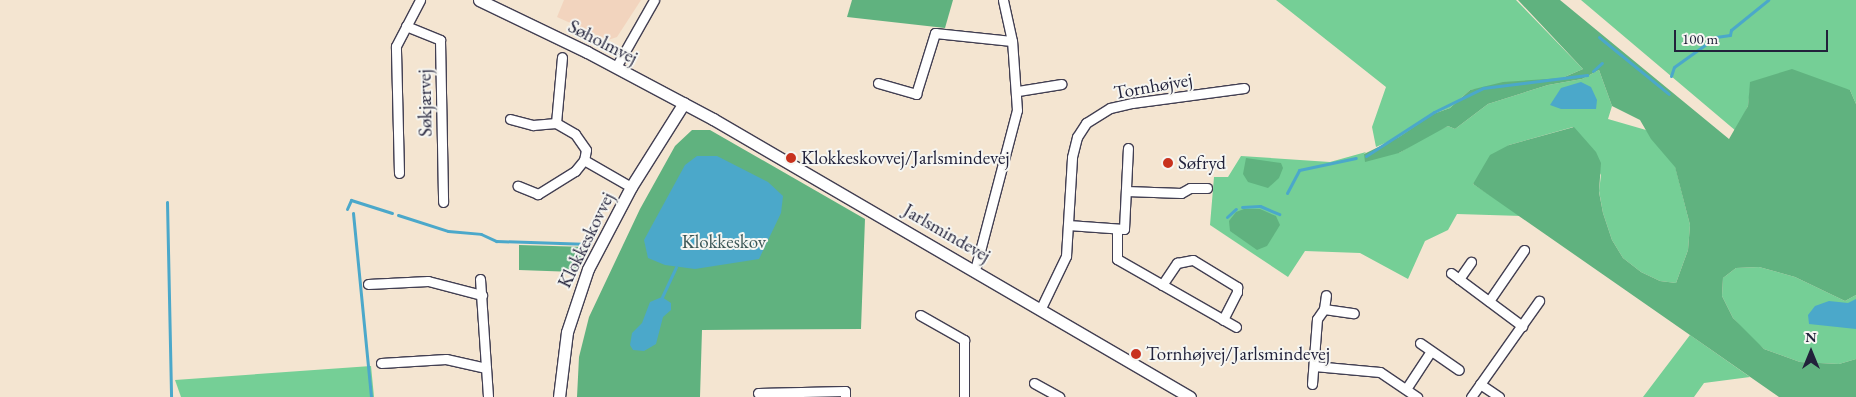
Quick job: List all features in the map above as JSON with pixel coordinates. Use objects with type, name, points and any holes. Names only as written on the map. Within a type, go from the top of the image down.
[{"type":"street","name":"Søkjærvej","points":[[399,173],[395,56],[406,26],[420,0]]},
{"type":"street","name":"Søholmvej","points":[[480,0],[616,67],[684,104]]},
{"type":"street","points":[[616,67],[654,0]]},
{"type":"street","points":[[975,270],[1017,110],[1018,91],[1012,41],[1003,0]]},
{"type":"street","name":"Søkjærvej","points":[[406,26],[440,40],[443,202]]},
{"type":"street","points":[[878,83],[916,94],[935,33],[1012,41]]},
{"type":"street","points":[[556,123],[562,57]]},
{"type":"street","points":[[1018,91],[1061,84]]},
{"type":"street","name":"Tornhøjvej","points":[[1041,308],[1062,268],[1068,225],[1072,156],[1077,137],[1086,123],[1110,108],[1132,103],[1244,88]]},
{"type":"street","name":"Klokkeskovvej","points":[[559,397],[561,366],[576,298],[588,268],[631,187],[684,104]]},
{"type":"street","name":"Jarlsmindevej","points":[[684,104],[1041,308],[1190,397]]},
{"type":"street","points":[[510,119],[533,125],[556,123],[582,142],[586,150],[584,160],[566,179],[538,194],[518,186]]},
{"type":"street","points":[[1068,225],[1124,230],[1128,148]]},
{"type":"street","name":"Klokkeskovvej","points":[[584,160],[631,187]]},
{"type":"street","points":[[1126,191],[1181,193],[1190,188],[1207,188]]},
{"type":"street","points":[[1117,229],[1117,259],[1236,327]]},
{"type":"street","points":[[1489,301],[1524,250]]},
{"type":"street","points":[[1162,285],[1177,263],[1193,260],[1236,287],[1237,292],[1223,320]]},
{"type":"street","points":[[1472,262],[1455,276],[1522,326]]},
{"type":"street","points":[[480,279],[488,397]]},
{"type":"street","points":[[368,284],[428,281],[482,295]]},
{"type":"street","points":[[1312,384],[1317,319],[1324,309],[1326,294]]},
{"type":"street","points":[[1471,397],[1539,301]]},
{"type":"street","points":[[1324,309],[1354,313]]},
{"type":"street","points":[[920,315],[964,340],[964,397]]},
{"type":"street","points":[[1420,343],[1459,370]]},
{"type":"street","points":[[1406,388],[1431,351]]},
{"type":"street","points":[[381,363],[446,359],[486,368]]},
{"type":"street","points":[[1314,366],[1380,372],[1417,397]]},
{"type":"street","points":[[1034,383],[1059,397]]},
{"type":"street","points":[[1480,384],[1499,397]]},
{"type":"street","points":[[758,393],[845,391],[845,397]]},
{"type":"shaded area","points":[[564,0],[641,0],[617,37],[608,40],[557,17]]},
{"type":"green space","points":[[852,0],[953,0],[945,28],[847,17]]},
{"type":"green space","points":[[1276,0],[1516,0],[1583,69],[1562,78],[1470,90],[1450,108],[1433,114],[1399,137],[1376,147],[1372,127],[1386,87]]},
{"type":"green space","points":[[1518,0],[1560,0],[1729,139],[1748,106],[1750,82],[1792,69],[1850,90],[1856,104],[1856,295],[1845,301],[1795,277],[1759,267],[1736,268],[1723,278],[1722,296],[1733,318],[1764,349],[1800,362],[1839,364],[1856,359],[1856,397],[1779,397],[1473,184],[1490,155],[1509,145],[1574,127],[1596,152],[1601,163],[1599,192],[1603,213],[1612,240],[1623,258],[1641,272],[1660,281],[1676,283],[1688,250],[1690,225],[1675,167],[1651,139],[1640,120],[1612,106],[1599,70],[1582,79],[1548,85],[1488,104],[1455,129],[1448,126],[1399,153],[1365,162],[1364,154],[1399,137],[1433,114],[1450,108],[1470,90],[1503,82],[1562,78],[1583,69]]},
{"type":"green space","points":[[1581,0],[1856,0],[1856,104],[1850,90],[1751,82],[1748,106],[1736,131]]},
{"type":"green space","points":[[1599,70],[1612,106],[1608,119],[1646,130],[1675,166],[1690,225],[1688,250],[1676,283],[1660,281],[1641,272],[1623,258],[1612,240],[1603,213],[1599,191],[1601,175],[1573,127],[1509,145],[1473,184],[1522,216],[1457,214],[1448,230],[1425,241],[1408,279],[1360,253],[1305,251],[1288,277],[1210,225],[1214,177],[1228,177],[1241,156],[1330,162],[1366,152],[1364,154],[1399,153],[1430,134],[1448,126],[1455,129],[1488,104],[1548,85],[1582,79]]},
{"type":"green space","name":"Klokkeskov","points":[[692,130],[710,130],[865,219],[861,329],[702,330],[700,397],[577,397],[579,357],[589,317],[640,209],[675,146]]},
{"type":"green space","points":[[1246,158],[1281,163],[1283,168],[1279,178],[1268,188],[1248,182],[1243,174]]},
{"type":"green space","points":[[1244,209],[1260,209],[1276,216],[1280,225],[1267,246],[1257,250],[1230,231],[1229,221],[1236,212]]},
{"type":"green space","points":[[519,245],[586,247],[575,272],[519,270]]},
{"type":"green space","points":[[1759,267],[1795,277],[1845,301],[1856,295],[1856,359],[1839,364],[1800,362],[1764,349],[1751,338],[1733,318],[1722,296],[1723,278],[1736,268]]},
{"type":"green space","points":[[1690,335],[1750,377],[1704,383],[1694,397],[1643,397]]},
{"type":"green space","points":[[371,366],[374,397],[181,397],[175,380]]},
{"type":"water","points":[[1581,82],[1591,87],[1597,100],[1596,109],[1561,109],[1550,105],[1561,88]]},
{"type":"water","points":[[697,156],[717,156],[768,182],[783,196],[781,213],[759,259],[695,269],[665,265],[648,258],[644,240],[685,165]]},
{"type":"water","points":[[662,297],[671,303],[671,310],[663,317],[656,344],[644,351],[633,350],[630,345],[632,333],[642,323],[650,302]]},
{"type":"water","points":[[1856,299],[1856,329],[1809,324],[1808,315],[1815,306],[1829,301],[1848,303]]},
{"type":"waterway","points":[[1671,76],[1674,67],[1716,37],[1730,35],[1731,30],[1768,0]]},
{"type":"waterway","points":[[1599,37],[1669,94]]},
{"type":"waterway","points":[[1593,71],[1602,63]]},
{"type":"waterway","points":[[1366,156],[1434,112],[1483,88],[1587,75]]},
{"type":"waterway","points":[[1287,193],[1299,170],[1356,158]]},
{"type":"waterway","points":[[347,209],[351,200],[392,213]]},
{"type":"waterway","points":[[167,202],[171,397]]},
{"type":"waterway","points":[[1242,207],[1260,206],[1279,214]]},
{"type":"waterway","points":[[1227,217],[1236,209]]},
{"type":"waterway","points":[[353,213],[371,397]]},
{"type":"waterway","points":[[398,215],[448,231],[481,234],[496,241],[590,244]]},
{"type":"waterway","points":[[662,297],[676,267]]},
{"type":"place","name":"Klokkeskovvej/Jarlsmindevej","points":[[791,158]]},
{"type":"place","name":"Søfryd","points":[[1168,163]]},
{"type":"place","name":"Tornhøjvej/Jarlsmindevej","points":[[1136,354]]}]
